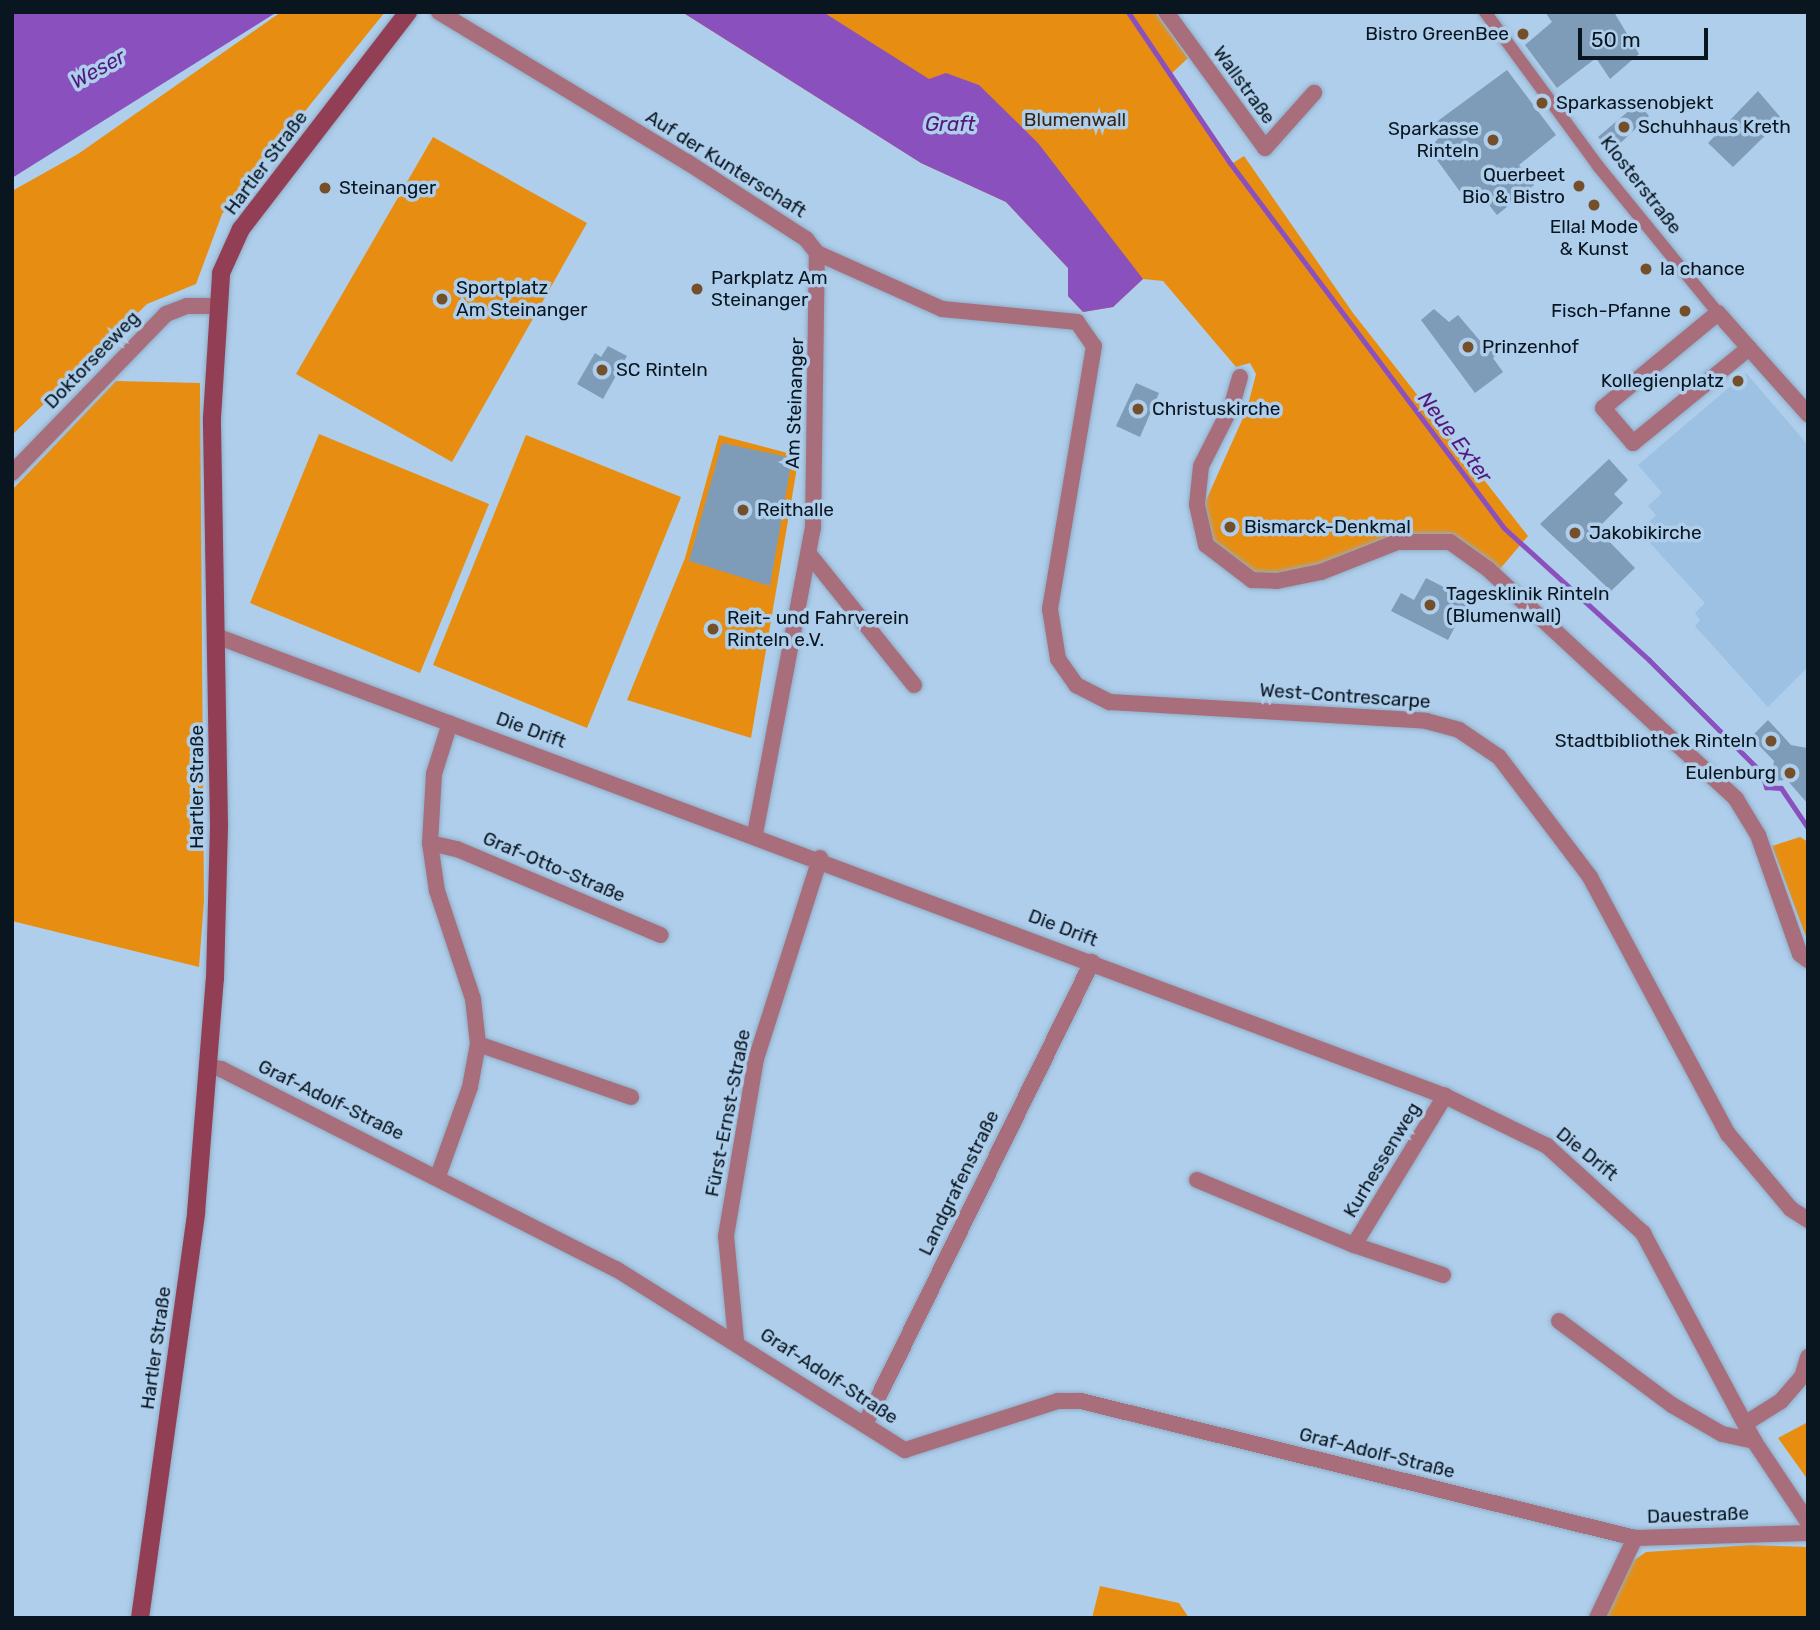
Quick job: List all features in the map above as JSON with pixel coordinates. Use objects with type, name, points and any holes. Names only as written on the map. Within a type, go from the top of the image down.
[{"type":"main road","name":"Hartler Straße","points":[[140,1618],[196,1213],[209,1067],[219,826],[216,306],[221,273],[241,229],[408,12]]},
{"type":"street","name":"Auf der Kunterschaft","points":[[439,12],[687,162],[806,239],[817,253],[942,309],[1068,318],[1083,329]]},
{"type":"street","name":"Wallstraße","points":[[1166,12],[1265,148],[1314,93]]},
{"type":"street","name":"Klosterstraße","points":[[1485,12],[1598,166],[1718,313],[1808,414]]},
{"type":"street","name":"Am Steinanger","points":[[755,834],[809,554],[817,253]]},
{"type":"street","name":"Doktorseeweg","points":[[12,473],[166,314],[187,306],[216,306]]},
{"type":"street","points":[[1718,313],[1603,408],[1633,443],[1749,348]]},
{"type":"street","name":"West-Contrescarpe","points":[[1083,329],[1094,346],[1093,357],[1050,609],[1058,659],[1076,685],[1110,702],[1426,721],[1459,730],[1499,757],[1590,877],[1728,1134],[1791,1209],[1808,1220]]},
{"type":"street","points":[[1240,377],[1233,405],[1201,466],[1197,505],[1206,545],[1228,567],[1252,580],[1278,581],[1424,538],[1450,542],[1488,569],[1737,799],[1758,835],[1800,954],[1808,960]]},
{"type":"street","points":[[809,554],[914,685]]},
{"type":"street","name":"Die Drift","points":[[216,636],[820,858],[1445,1096],[1547,1146],[1643,1233],[1754,1441],[1808,1522]]},
{"type":"street","points":[[438,1176],[470,1087],[478,1044],[473,999],[437,891],[430,843],[434,774],[450,723]]},
{"type":"street","name":"Graf-Otto-Straße","points":[[430,843],[457,849],[661,935]]},
{"type":"street","name":"Fürst-Ernst-Straße","points":[[736,1340],[726,1236],[756,1059],[820,858]]},
{"type":"street","name":"Landgrafenstraße","points":[[865,1424],[1092,962]]},
{"type":"street","points":[[478,1044],[631,1097]]},
{"type":"street","name":"Graf-Adolf-Straße","points":[[209,1067],[438,1176],[628,1275],[736,1340],[905,1450],[1058,1401],[1081,1401],[1635,1538]]},
{"type":"street","name":"Kurhessenweg","points":[[1354,1245],[1445,1096]]},
{"type":"street","name":"Kurhessenweg","points":[[1197,1180],[1354,1245],[1443,1275]]},
{"type":"street","points":[[1559,1321],[1672,1405],[1722,1434],[1754,1441]]},
{"type":"street","points":[[1746,1423],[1781,1401],[1802,1377],[1808,1357]]},
{"type":"street","name":"Dauestraße","points":[[1597,1618],[1635,1538],[1808,1533]]},
{"type":"shaded area","points":[[1746,373],[1808,445],[1808,667],[1768,707],[1695,626],[1700,620],[1695,613],[1705,603],[1640,532],[1656,515],[1648,506],[1662,493],[1638,465]]},
{"type":"green space","points":[[281,12],[385,12],[222,214],[196,284],[147,304],[12,435],[12,191],[78,154]]},
{"type":"green space","name":"Blumenwall","points":[[682,12],[1155,12],[1188,58],[1172,73],[1233,163],[1244,156],[1353,313],[1528,536],[1494,576],[1425,538],[1278,578],[1225,563],[1204,540],[1203,507],[1247,409],[1256,374],[1250,363],[1236,367],[1163,281],[1143,279],[1113,307],[1083,312],[1068,296],[1068,268],[1006,202],[921,163]]},
{"type":"green space","name":"Sportplatz Am Steinanger","points":[[433,137],[587,223],[452,462],[296,374]]},
{"type":"green space","points":[[116,381],[200,383],[204,901],[199,967],[12,921],[12,490]]},
{"type":"green space","points":[[319,434],[489,504],[420,673],[250,603]]},
{"type":"green space","points":[[526,435],[681,497],[587,728],[433,665]]},
{"type":"green space","name":"Reit- und Fahrverein Rinteln e.V.","points":[[719,435],[799,456],[751,738],[627,700],[685,558]]},
{"type":"green space","points":[[1800,837],[1808,842],[1808,942],[1772,846]]},
{"type":"green space","points":[[1808,1422],[1808,1480],[1778,1438]]},
{"type":"green space","points":[[1750,1545],[1808,1547],[1808,1618],[1604,1618],[1630,1563],[1646,1552]]},
{"type":"green space","points":[[1100,1586],[1179,1603],[1189,1618],[1092,1618]]},
{"type":"water","name":"Weser","points":[[12,12],[277,12],[12,178]]},
{"type":"water","name":"Graft","points":[[682,12],[823,12],[929,79],[946,73],[979,85],[1038,143],[1143,279],[1113,307],[1083,312],[1068,296],[1068,268],[1006,202],[921,163]]},
{"type":"building","points":[[1545,12],[1614,12],[1639,54],[1610,79],[1596,58],[1557,88],[1525,45],[1552,22]]},
{"type":"building","name":"Sparkasse Rinteln","points":[[1507,70],[1556,135],[1519,165],[1534,185],[1497,215],[1481,195],[1469,204],[1429,149],[1443,133],[1435,123]]},
{"type":"building","points":[[1758,91],[1782,119],[1733,167],[1708,143]]},
{"type":"building","name":"Schuhhaus Kreth","points":[[1638,103],[1649,116],[1611,152],[1598,137]]},
{"type":"building","name":"Prinzenhof","points":[[1434,309],[1449,322],[1458,315],[1481,342],[1490,337],[1501,352],[1493,358],[1503,372],[1475,393],[1421,320]]},
{"type":"building","name":"SC Rinteln","points":[[608,346],[627,356],[603,399],[577,384],[595,353],[601,357]]},
{"type":"building","name":"Christuskirche","points":[[1136,383],[1159,393],[1140,437],[1116,426]]},
{"type":"building","name":"Reithalle","points":[[722,443],[792,458],[770,586],[689,561]]},
{"type":"building","name":"Jakobikirche","points":[[1609,459],[1628,480],[1614,494],[1623,503],[1597,529],[1635,568],[1611,591],[1540,524]]},
{"type":"building","name":"Tagesklinik Rinteln (Blumenwall)","points":[[1426,578],[1469,600],[1448,640],[1391,611],[1401,593],[1414,600]]},
{"type":"building","points":[[1768,720],[1791,745],[1807,748],[1808,804],[1787,780],[1771,781],[1774,761],[1751,737]]},
{"type":"waterway","name":"Neue Exter","points":[[1128,12],[1230,163],[1504,528],[1649,660],[1762,773],[1766,787],[1781,788],[1808,828]]},
{"type":"place","name":"Bistro GreenBee","points":[[1523,34]]},
{"type":"place","name":"Sparkassenobjekt","points":[[1542,103]]},
{"type":"place","name":"Schuhhaus Kreth","points":[[1624,127]]},
{"type":"place","name":"Sparkasse Rinteln","points":[[1493,140]]},
{"type":"place","name":"Querbeet Bio & Bistro","points":[[1579,186]]},
{"type":"place","name":"Steinanger","points":[[325,188]]},
{"type":"place","name":"Ella! Mode & Kunst","points":[[1594,205]]},
{"type":"place","name":"la chance","points":[[1646,269]]},
{"type":"place","name":"Parkplatz Am Steinanger","points":[[697,289]]},
{"type":"place","name":"Sportplatz Am Steinanger","points":[[442,299]]},
{"type":"place","name":"Fisch-Pfanne","points":[[1685,311]]},
{"type":"place","name":"Prinzenhof","points":[[1468,347]]},
{"type":"place","name":"SC Rinteln","points":[[602,370]]},
{"type":"place","name":"Kollegienplatz","points":[[1738,381]]},
{"type":"place","name":"Christuskirche","points":[[1138,409]]},
{"type":"place","name":"Reithalle","points":[[743,510]]},
{"type":"place","name":"Bismarck-Denkmal","points":[[1230,527]]},
{"type":"place","name":"Jakobikirche","points":[[1575,533]]},
{"type":"place","name":"Tagesklinik Rinteln (Blumenwall)","points":[[1430,605]]},
{"type":"place","name":"Reit- und Fahrverein Rinteln e.V.","points":[[713,629]]},
{"type":"place","name":"Stadtbibliothek Rinteln","points":[[1771,741]]},
{"type":"place","name":"Eulenburg","points":[[1790,773]]}]
